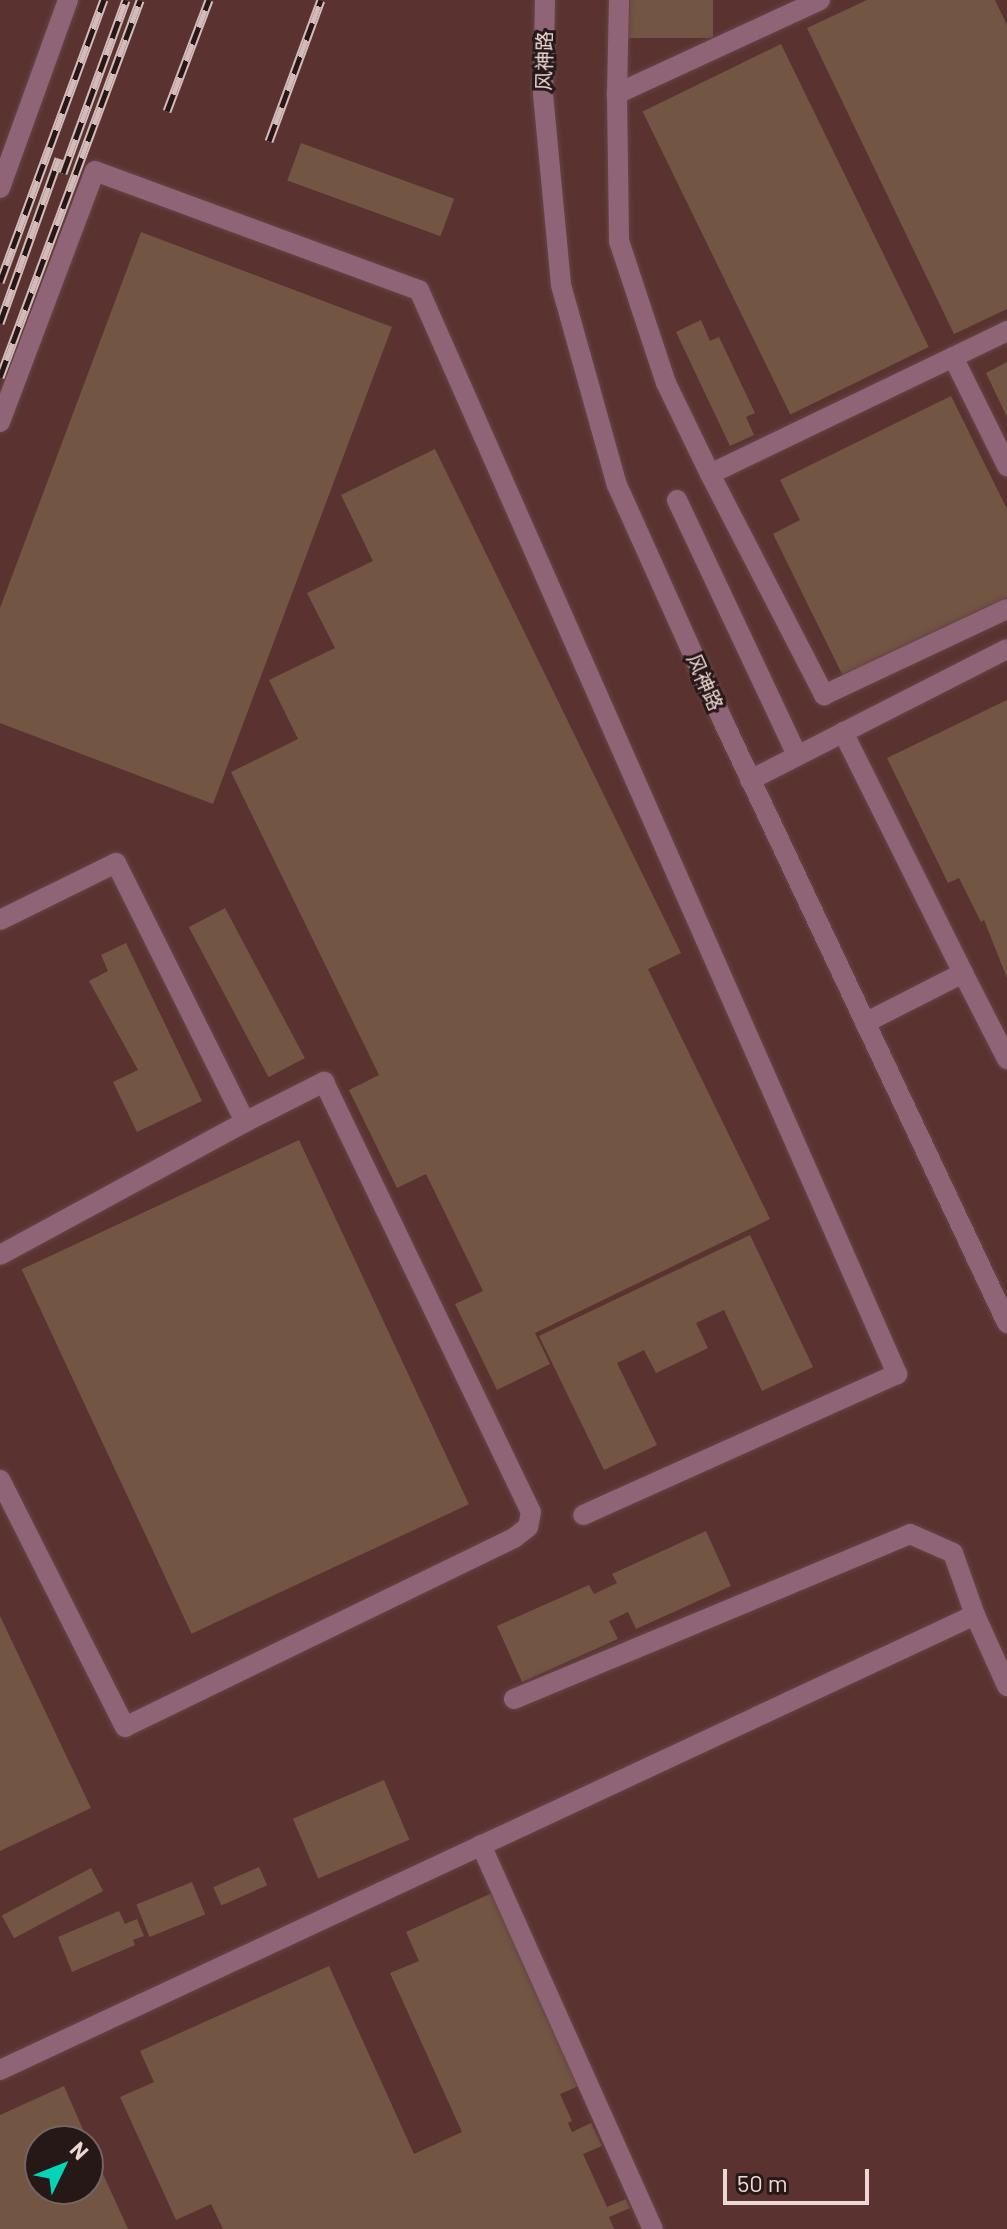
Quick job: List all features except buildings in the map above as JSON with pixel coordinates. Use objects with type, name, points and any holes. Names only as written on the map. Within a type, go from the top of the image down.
[{"type":"street","points":[[0,188],[68,0]]},
{"type":"street","name":"风神路","points":[[545,0],[543,94],[561,285],[617,485],[750,780],[1007,1323]]},
{"type":"street","points":[[619,0],[619,241],[666,383],[824,695],[1007,609]]},
{"type":"street","points":[[617,94],[820,0]]},
{"type":"street","points":[[0,422],[95,171],[419,290],[897,1374],[583,1515]]},
{"type":"street","points":[[710,474],[1007,331]]},
{"type":"street","points":[[953,357],[1007,466]]},
{"type":"street","points":[[677,500],[797,755]]},
{"type":"street","points":[[750,780],[1007,649]]},
{"type":"street","points":[[843,732],[1007,1059]]},
{"type":"street","points":[[0,920],[116,863],[245,1122]]},
{"type":"street","points":[[865,1023],[963,973]]},
{"type":"street","points":[[0,1255],[324,1082],[531,1512],[528,1527],[125,1727],[0,1480]]},
{"type":"street","points":[[514,1699],[910,1534],[953,1553],[975,1615],[1007,1686]]},
{"type":"street","points":[[0,2070],[975,1615]]},
{"type":"street","points":[[481,1845],[653,2229]]},
{"type":"shaded area","points":[[0,0],[1007,0],[1007,2229],[0,2229]]},
{"type":"railway","points":[[0,282],[104,0]]},
{"type":"railway","points":[[63,173],[126,0]]},
{"type":"railway","points":[[0,377],[140,0]]},
{"type":"railway","points":[[167,111],[209,0]]},
{"type":"railway","points":[[269,141],[321,0]]},
{"type":"railway","points":[[0,323],[59,158]]}]
